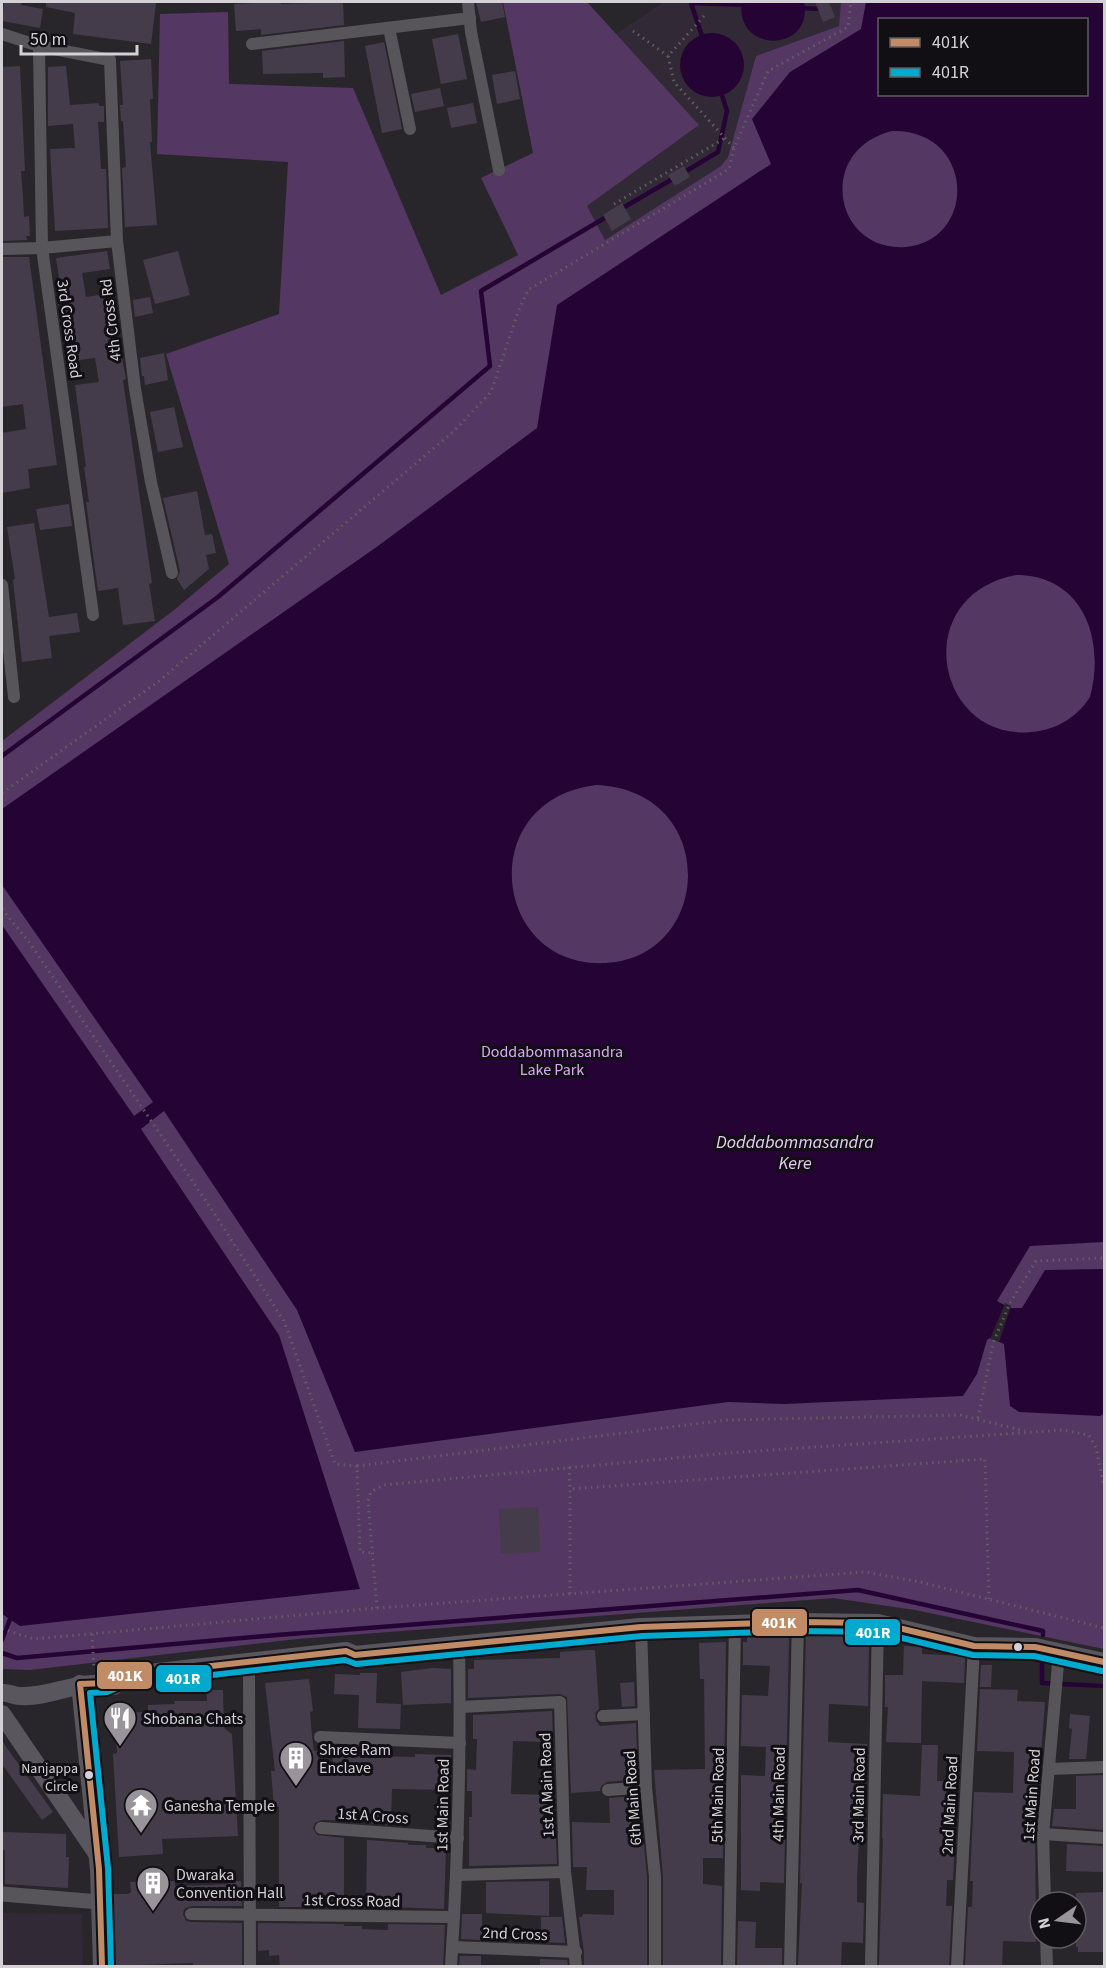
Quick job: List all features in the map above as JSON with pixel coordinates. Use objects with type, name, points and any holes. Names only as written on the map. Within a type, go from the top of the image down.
[{"type":"main road","points":[[5,1693],[15,1686],[64,1683],[62,1691],[122,1676],[346,1651],[355,1655],[641,1627],[735,1623],[878,1623],[974,1646],[1035,1647],[1104,1662]]},
{"type":"main road","points":[[94,1683],[123,1688],[346,1662],[355,1655]]},
{"type":"main road","points":[[94,1683],[97,1854],[102,1966]]},
{"type":"main road","points":[[2,1714],[97,1854]]},
{"type":"street","points":[[468,2],[499,170]]},
{"type":"street","points":[[252,44],[470,18]]},
{"type":"street","points":[[390,28],[410,129]]},
{"type":"street","points":[[2,34],[39,46]]},
{"type":"street","name":"4th Cross Rd","points":[[39,46],[110,60],[117,241],[143,436],[172,573]]},
{"type":"street","name":"3rd Cross Road","points":[[39,46],[42,248],[93,615]]},
{"type":"street","points":[[2,249],[117,241]]},
{"type":"street","points":[[2,585],[14,697]]},
{"type":"street","name":"4th Main Road","points":[[790,1966],[798,1622]]},
{"type":"street","name":"5th Main Road","points":[[729,1966],[735,1623]]},
{"type":"street","name":"3rd Main Road","points":[[871,1966],[878,1623]]},
{"type":"street","name":"6th Main Road","points":[[641,1627],[646,1787],[655,1877],[655,1966]]},
{"type":"street","name":"1st Main Road","points":[[451,1966],[458,1875],[459,1645]]},
{"type":"street","name":"2nd Main Road","points":[[957,1966],[974,1646]]},
{"type":"street","name":"1st Main Road","points":[[1044,1890],[1042,1834],[1059,1653]]},
{"type":"street","points":[[249,1673],[250,1966]]},
{"type":"street","name":"1st A Main Road","points":[[460,1707],[560,1702],[565,1872],[576,1966]]},
{"type":"street","points":[[603,1716],[644,1714]]},
{"type":"street","points":[[320,1737],[460,1743]]},
{"type":"street","points":[[1049,1769],[1104,1767]]},
{"type":"street","points":[[608,1790],[646,1787]]},
{"type":"street","name":"1st A Cross","points":[[321,1828],[458,1838]]},
{"type":"street","points":[[1042,1834],[1104,1838]]},
{"type":"street","points":[[458,1875],[565,1872]]},
{"type":"street","points":[[2,1894],[100,1902]]},
{"type":"street","points":[[191,1914],[250,1915]]},
{"type":"street","name":"1st Cross Road","points":[[250,1915],[454,1917]]},
{"type":"street","name":"2nd Cross","points":[[453,1947],[576,1952]]},
{"type":"street","points":[[1046,1950],[1047,1966]]},
{"type":"path","points":[[2,793],[159,681],[454,431],[491,392],[518,312],[528,290],[729,169],[734,148],[768,70],[848,27],[851,2]]},
{"type":"path","points":[[668,56],[704,16]]},
{"type":"path","points":[[633,31],[668,56],[674,81],[734,148]]},
{"type":"path","points":[[614,204],[724,138]]},
{"type":"path","points":[[2,909],[29,942],[212,1210],[284,1321],[335,1464],[357,1466],[727,1420],[960,1415],[1030,1432]]},
{"type":"path","points":[[978,1419],[993,1343],[1010,1303],[1036,1261],[1104,1258]]},
{"type":"path","points":[[377,1608],[368,1502],[371,1492],[383,1485],[740,1452],[1063,1430],[1089,1435],[1096,1448],[1104,1486]]},
{"type":"path","points":[[570,1489],[985,1459],[989,1599]]},
{"type":"path","points":[[357,1466],[360,1552],[372,1553]]},
{"type":"path","points":[[569,1467],[570,1594]]},
{"type":"path","points":[[2,1629],[34,1639],[377,1608],[865,1572],[920,1582],[1104,1628]]},
{"type":"path","points":[[92,1634],[94,1683]]},
{"type":"shaded area","points":[[664,2],[841,2],[840,26],[756,56],[728,157],[721,166],[605,240],[587,206],[699,125],[616,34]]},
{"type":"shaded area","points":[[2,1913],[82,1914],[83,1966],[2,1966]]},
{"type":"green space","name":"Doddabommasandra Kere","points":[[503,2],[587,2],[699,125],[587,206],[605,240],[721,166],[728,157],[756,56],[839,26],[841,2],[1104,2],[1104,1649],[915,1610],[833,1598],[297,1639],[30,1670],[2,1669],[2,741],[174,610],[229,564],[166,354],[279,314],[288,162],[157,154],[160,14],[228,12],[229,84],[353,88],[441,295],[518,255],[481,178],[533,153]]},
{"type":"water","points":[[742,2],[804,2],[804,19],[797,31],[787,38],[774,41],[761,38],[750,31],[743,19]]},
{"type":"water","name":"Doddabommasandra Kere","points":[[866,2],[1104,2],[1104,1242],[1030,1246],[997,1301],[1010,1308],[1022,1308],[1045,1270],[1104,1269],[1104,1414],[1100,1416],[1019,1412],[1010,1406],[1004,1344],[990,1338],[987,1340],[977,1374],[963,1396],[784,1404],[728,1402],[355,1452],[297,1310],[164,1111],[141,1129],[279,1335],[360,1589],[20,1626],[2,1614],[2,925],[134,1116],[153,1102],[2,885],[2,809],[378,546],[537,428],[557,305],[771,164],[752,119],[790,72],[861,29]],"holes":[[[892,131],[919,135],[939,147],[952,165],[957,186],[955,207],[946,226],[929,240],[906,247],[882,245],[863,234],[850,218],[843,198],[844,178],[852,158],[868,142]],[[1016,575],[1039,578],[1058,586],[1073,598],[1084,614],[1091,632],[1094,675],[1090,697],[1068,720],[1039,731],[1004,730],[977,717],[958,695],[948,668],[948,638],[958,611],[981,588]],[[596,785],[636,794],[665,814],[682,842],[688,874],[683,905],[667,933],[642,954],[606,963],[568,958],[539,940],[520,913],[512,882],[515,849],[530,820],[556,797]]]},
{"type":"water","points":[[712,33],[724,35],[735,42],[742,53],[744,65],[742,77],[735,88],[724,95],[712,97],[700,95],[689,88],[682,77],[680,65],[682,53],[689,42],[700,35]]},
{"type":"pier","points":[[1005,1303],[1011,1306],[999,1342],[990,1339]]},
{"type":"building","points":[[4,2],[22,2],[21,5],[43,9],[40,28],[2,21]]},
{"type":"building","points":[[46,2],[156,3],[151,44],[73,34],[75,13],[46,7]]},
{"type":"building","points":[[281,2],[281,4],[343,2],[344,25],[261,35],[261,29],[236,31],[234,4]]},
{"type":"building","points":[[476,2],[502,2],[505,17],[481,22]]},
{"type":"building","points":[[815,2],[829,2],[835,17],[823,22]]},
{"type":"building","points":[[458,34],[467,79],[441,84],[432,39]]},
{"type":"building","points":[[344,41],[345,77],[323,78],[323,73],[263,74],[262,51]]},
{"type":"building","points":[[384,42],[402,129],[382,133],[365,46]]},
{"type":"building","points":[[151,59],[153,99],[150,99],[152,142],[150,142],[157,225],[125,227],[122,168],[126,167],[120,105],[123,105],[120,61]]},
{"type":"building","points":[[20,66],[25,171],[21,171],[24,217],[29,216],[30,236],[26,236],[27,240],[2,241],[2,67]]},
{"type":"building","points":[[66,66],[70,105],[99,103],[99,106],[104,106],[104,122],[98,122],[101,169],[106,169],[108,228],[55,231],[50,149],[75,148],[73,124],[48,126],[48,67]]},
{"type":"building","points":[[515,71],[520,99],[497,104],[492,75]]},
{"type":"building","points":[[440,88],[444,106],[415,112],[411,94]]},
{"type":"building","points":[[473,103],[477,123],[451,128],[447,108]]},
{"type":"building","points":[[684,166],[690,177],[675,186],[668,175]]},
{"type":"building","points":[[622,203],[631,219],[612,231],[603,215]]},
{"type":"building","points":[[107,251],[110,269],[82,273],[86,297],[112,293],[114,304],[116,303],[117,333],[126,379],[123,380],[152,583],[149,584],[155,621],[123,625],[118,588],[98,591],[86,502],[89,502],[84,467],[86,467],[75,385],[99,382],[95,358],[72,361],[56,258]]},
{"type":"building","points":[[178,251],[190,295],[155,304],[143,260]]},
{"type":"building","points":[[2,257],[29,257],[57,465],[28,469],[30,488],[2,493],[2,433],[26,429],[23,404],[2,407]]},
{"type":"building","points":[[150,297],[153,313],[135,317],[133,300]]},
{"type":"building","points":[[164,353],[168,380],[145,385],[140,358]]},
{"type":"building","points":[[174,407],[183,447],[158,452],[150,412]]},
{"type":"building","points":[[197,491],[205,535],[212,534],[216,553],[206,555],[209,569],[184,590],[177,579],[180,571],[163,498]]},
{"type":"building","points":[[69,504],[72,526],[40,530],[36,509]]},
{"type":"building","points":[[34,523],[49,617],[77,613],[80,632],[49,636],[52,658],[22,662],[13,580],[15,579],[7,527]]},
{"type":"building","points":[[538,1507],[540,1552],[501,1554],[499,1509]]},
{"type":"building","points":[[806,1633],[869,1634],[868,1706],[829,1704],[828,1742],[867,1744],[865,1837],[859,1837],[857,1878],[857,1902],[864,1903],[863,1943],[842,1942],[841,1966],[798,1966],[802,1883],[800,1883]]},
{"type":"building","points":[[771,1634],[789,1634],[784,1883],[760,1882],[760,1891],[741,1890],[741,1775],[765,1776],[766,1747],[741,1746],[742,1695],[768,1696],[770,1666],[743,1665],[743,1642],[747,1642],[747,1637],[771,1637]]},
{"type":"building","points":[[726,1642],[723,1858],[703,1858],[703,1884],[722,1886],[721,1966],[663,1966],[663,1877],[654,1770],[705,1769],[704,1679],[700,1679],[699,1643]]},
{"type":"building","points":[[904,1646],[922,1647],[922,1654],[965,1656],[964,1683],[922,1681],[921,1743],[886,1742],[888,1707],[885,1707],[885,1675],[903,1675]]},
{"type":"building","points":[[595,1650],[599,1709],[595,1713],[596,1721],[600,1726],[636,1723],[638,1779],[607,1782],[601,1786],[600,1791],[571,1793],[567,1697],[560,1694],[468,1698],[468,1669],[474,1669],[474,1660],[560,1658],[560,1652]]},
{"type":"building","points":[[981,1665],[992,1665],[991,1687],[980,1687]]},
{"type":"building","points":[[432,1668],[451,1669],[451,1703],[403,1705],[401,1672]]},
{"type":"building","points":[[360,1673],[377,1673],[376,1703],[401,1704],[400,1729],[358,1728],[359,1695],[334,1694],[335,1674],[360,1675]]},
{"type":"building","points":[[309,1679],[313,1711],[310,1712],[312,1737],[314,1751],[317,1751],[320,1773],[332,1773],[333,1751],[372,1751],[372,1756],[451,1755],[450,1790],[392,1789],[391,1825],[367,1823],[367,1821],[322,1820],[315,1823],[313,1828],[317,1835],[344,1838],[344,1907],[279,1907],[279,1807],[274,1807],[271,1771],[275,1771],[265,1683]]},
{"type":"building","points":[[634,1682],[635,1706],[622,1707],[620,1683]]},
{"type":"building","points":[[980,1689],[1018,1690],[1017,1701],[1045,1702],[1035,1833],[1036,1890],[1028,1890],[1028,1942],[1003,1941],[1002,1966],[965,1966],[968,1907],[972,1907],[973,1881],[970,1881],[974,1792],[1013,1793],[1014,1752],[977,1751]]},
{"type":"building","points":[[206,1690],[223,1690],[224,1728],[232,1734],[238,1836],[162,1839],[163,1854],[119,1857],[113,1754],[117,1753],[115,1713],[148,1712],[148,1705],[175,1704],[174,1701],[207,1701]]},
{"type":"building","points":[[552,1711],[553,1742],[513,1741],[511,1794],[554,1795],[557,1864],[469,1866],[469,1817],[472,1817],[472,1791],[467,1791],[467,1769],[476,1770],[477,1739],[473,1739],[473,1715]]},
{"type":"building","points":[[1070,1714],[1090,1716],[1086,1759],[1069,1759],[1072,1729],[1069,1728]]},
{"type":"building","points":[[2,1741],[53,1812],[42,1820],[2,1764]]},
{"type":"building","points":[[922,1745],[938,1745],[937,1781],[947,1781],[946,1801],[957,1801],[953,1880],[947,1880],[946,1906],[952,1906],[949,1966],[879,1966],[883,1794],[920,1796]]},
{"type":"building","points":[[1104,1775],[1104,1830],[1052,1826],[1054,1809],[1076,1809],[1076,1776]]},
{"type":"building","points":[[639,1796],[647,1877],[647,1966],[584,1966],[579,1917],[583,1914],[614,1915],[614,1890],[586,1890],[587,1867],[573,1867],[572,1822],[610,1823],[609,1798]]},
{"type":"building","points":[[2,1832],[66,1834],[66,1857],[69,1857],[68,1888],[5,1884],[5,1850],[2,1850]]},
{"type":"building","points":[[367,1840],[426,1845],[426,1848],[446,1848],[444,1909],[366,1906]]},
{"type":"building","points":[[1067,1844],[1104,1846],[1104,1872],[1066,1871]]},
{"type":"building","points":[[175,1881],[175,1886],[228,1884],[228,1881],[241,1881],[242,1906],[191,1906],[184,1909],[183,1914],[186,1921],[191,1922],[242,1923],[242,1966],[193,1966],[193,1963],[113,1966],[111,1894],[128,1894],[131,1892],[130,1882]]},
{"type":"building","points":[[549,1881],[549,1916],[486,1913],[486,1882]]},
{"type":"building","points":[[1104,1892],[1104,1952],[1078,1952],[1078,1950],[1088,1950],[1088,1893]]},
{"type":"building","points":[[462,1914],[482,1914],[482,1940],[461,1939]]},
{"type":"building","points":[[541,1917],[562,1917],[565,1943],[541,1942]]},
{"type":"building","points":[[738,1921],[756,1922],[755,1948],[782,1948],[782,1966],[737,1966]]},
{"type":"building","points":[[258,1923],[344,1924],[344,1926],[362,1926],[362,1929],[388,1930],[388,1924],[445,1925],[443,1966],[280,1966],[279,1955],[269,1956],[269,1950],[258,1951]]},
{"type":"building","points":[[460,1956],[481,1956],[481,1966],[459,1966]]},
{"type":"building","points":[[540,1959],[567,1960],[568,1966],[540,1966]]},
{"type":"waterway","points":[[703,39],[691,3],[746,5]]},
{"type":"waterway","points":[[800,8],[821,9]]},
{"type":"waterway","points":[[683,173],[718,152],[727,111],[721,92]]},
{"type":"waterway","points":[[621,209],[676,177]]},
{"type":"waterway","points":[[2,756],[218,597],[490,366],[481,291],[608,216]]},
{"type":"waterway","points":[[2,1653],[17,1658],[277,1635],[858,1590],[1043,1631],[1043,1635]]},
{"type":"waterway","points":[[2,1640],[10,1619]]},
{"type":"waterway","points":[[1042,1663],[1042,1683],[1104,1686]]},
{"type":"transit line","name":"401K","points":[[102,1966],[99,1869],[80,1684],[105,1683],[122,1676],[346,1651],[355,1655],[641,1627],[798,1622],[878,1623],[974,1646],[1035,1647],[1104,1662]]},
{"type":"transit line","name":"401R","points":[[111,1966],[108,1868],[90,1693],[107,1692],[124,1685],[345,1660],[356,1664],[642,1636],[798,1631],[877,1632],[973,1655],[1034,1656],[1102,1671]]},
{"type":"place","name":"Shobana Chats","points":[[120,1747]]},
{"type":"place","name":"Nanjappa Circle","points":[[89,1775]]},
{"type":"place","name":"Shree Ram Enclave","points":[[296,1787]]},
{"type":"place","name":"Ganesha Temple","points":[[141,1834]]},
{"type":"place","name":"Dwaraka Convention Hall","points":[[153,1912]]},
{"type":"park label","name":"Doddabommasandra Lake Park","points":[[552,1060]]}]
